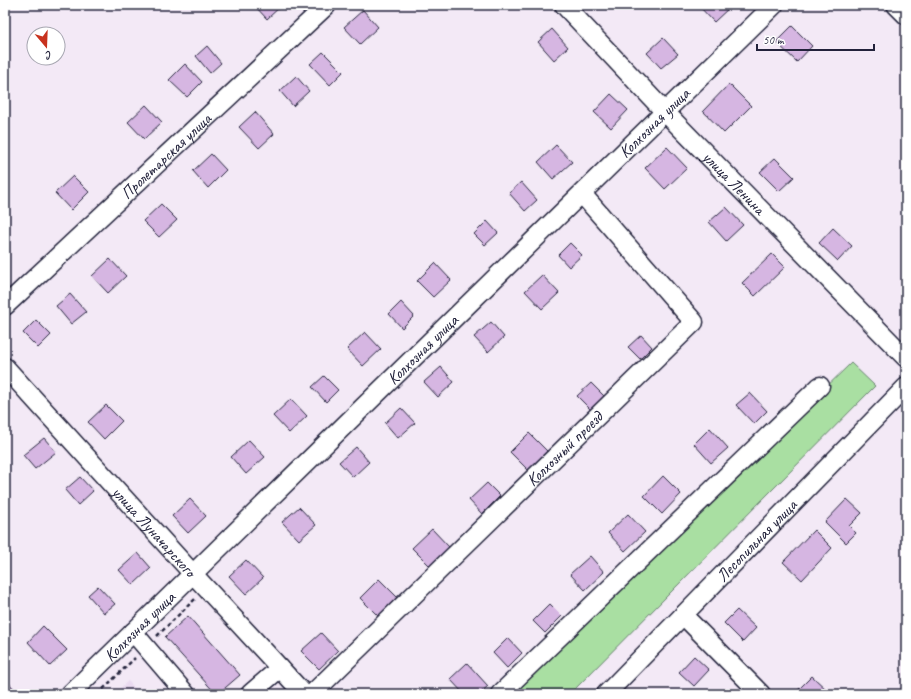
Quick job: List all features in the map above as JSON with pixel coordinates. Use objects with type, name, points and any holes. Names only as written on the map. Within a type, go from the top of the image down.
[{"type":"street","name":"Пролетарская улица","points":[[5,306],[327,5]]},
{"type":"street","name":"улица Ленина","points":[[564,5],[665,112],[906,358]]},
{"type":"street","name":"Колхозная улица","points":[[70,694],[774,5]]},
{"type":"street","points":[[896,5],[906,15]]},
{"type":"street","name":"Колхозный проезд","points":[[312,694],[694,322],[582,194]]},
{"type":"street","name":"улица Луначарского","points":[[5,367],[304,694]]},
{"type":"street","points":[[500,694],[820,386]]},
{"type":"street","name":"Лесопильная улица","points":[[606,694],[906,387]]},
{"type":"street","points":[[683,615],[761,694]]},
{"type":"street","points":[[133,632],[186,694]]},
{"type":"street","points":[[250,694],[280,668]]},
{"type":"shaded area","points":[[128,681],[140,694],[114,694]]},
{"type":"green space","points":[[851,363],[875,386],[570,694],[510,694]]},
{"type":"building","points":[[254,5],[282,5],[267,19]]},
{"type":"building","points":[[698,5],[728,5],[730,7],[714,22]]},
{"type":"building","points":[[363,10],[378,27],[360,44],[344,27]]},
{"type":"building","points":[[792,26],[812,46],[797,62],[776,42]]},
{"type":"building","points":[[552,29],[568,47],[554,60],[538,42]]},
{"type":"building","points":[[663,38],[678,54],[661,68],[647,53]]},
{"type":"building","points":[[207,46],[221,63],[210,73],[196,56]]},
{"type":"building","points":[[323,52],[343,72],[330,85],[310,64]]},
{"type":"building","points":[[185,64],[202,82],[187,97],[169,80]]},
{"type":"building","points":[[296,76],[309,91],[293,106],[280,91]]},
{"type":"building","points":[[729,84],[751,106],[724,133],[703,111]]},
{"type":"building","points":[[611,94],[628,110],[611,128],[594,112]]},
{"type":"building","points":[[146,105],[162,122],[144,139],[128,122]]},
{"type":"building","points":[[255,112],[274,134],[259,148],[239,127]]},
{"type":"building","points":[[556,145],[572,162],[553,179],[538,162]]},
{"type":"building","points":[[667,147],[687,168],[665,189],[645,168]]},
{"type":"building","points":[[211,154],[226,170],[208,188],[193,171]]},
{"type":"building","points":[[775,158],[794,177],[779,191],[760,172]]},
{"type":"building","points":[[73,176],[89,192],[71,210],[55,193]]},
{"type":"building","points":[[521,182],[537,200],[525,211],[509,193]]},
{"type":"building","points":[[161,204],[177,220],[159,237],[143,221]]},
{"type":"building","points":[[726,207],[743,225],[726,241],[709,222]]},
{"type":"building","points":[[487,221],[498,233],[485,245],[474,234]]},
{"type":"building","points":[[833,228],[852,246],[838,261],[819,243]]},
{"type":"building","points":[[570,243],[582,255],[569,267],[558,255]]},
{"type":"building","points":[[772,254],[785,267],[755,296],[742,283]]},
{"type":"building","points":[[110,259],[126,276],[108,293],[92,276]]},
{"type":"building","points":[[435,263],[451,280],[433,297],[417,281]]},
{"type":"building","points":[[542,275],[559,293],[542,309],[525,291]]},
{"type":"building","points":[[70,294],[86,312],[71,324],[56,306]]},
{"type":"building","points":[[401,302],[414,316],[402,328],[389,314]]},
{"type":"building","points":[[36,320],[51,335],[38,348],[23,333]]},
{"type":"building","points":[[491,322],[504,337],[488,352],[474,337]]},
{"type":"building","points":[[365,332],[381,349],[363,366],[347,349]]},
{"type":"building","points":[[641,335],[652,347],[640,359],[628,347]]},
{"type":"building","points":[[441,367],[454,382],[438,397],[424,382]]},
{"type":"building","points":[[324,376],[338,390],[326,402],[312,387]]},
{"type":"building","points":[[591,383],[604,396],[591,410],[577,396]]},
{"type":"building","points":[[750,393],[767,411],[754,424],[736,405]]},
{"type":"building","points":[[291,399],[307,416],[289,433],[273,416]]},
{"type":"building","points":[[106,405],[122,421],[104,439],[88,422]]},
{"type":"building","points":[[401,408],[415,423],[398,438],[385,423]]},
{"type":"building","points":[[710,428],[728,448],[711,463],[694,444]]},
{"type":"building","points":[[529,433],[547,451],[528,470],[510,452]]},
{"type":"building","points":[[44,438],[56,452],[35,469],[23,455]]},
{"type":"building","points":[[249,440],[265,457],[246,474],[231,457]]},
{"type":"building","points":[[356,447],[369,462],[353,477],[339,462]]},
{"type":"building","points":[[663,476],[681,494],[662,514],[644,496]]},
{"type":"building","points":[[80,477],[93,491],[78,505],[65,490]]},
{"type":"building","points":[[487,483],[500,496],[482,514],[469,500]]},
{"type":"building","points":[[190,499],[206,516],[188,533],[172,516]]},
{"type":"building","points":[[847,499],[862,513],[849,526],[856,533],[846,543],[825,522]]},
{"type":"building","points":[[299,507],[316,525],[299,540],[282,522]]},
{"type":"building","points":[[628,514],[645,532],[625,551],[608,533]]},
{"type":"building","points":[[432,529],[449,547],[430,566],[412,548]]},
{"type":"building","points":[[814,530],[832,548],[802,580],[783,562]]},
{"type":"building","points":[[138,553],[151,568],[133,585],[119,570]]},
{"type":"building","points":[[590,556],[604,572],[585,590],[570,574]]},
{"type":"building","points":[[246,560],[263,578],[246,594],[229,576]]},
{"type":"building","points":[[379,579],[397,597],[378,616],[360,598]]},
{"type":"building","points":[[98,586],[115,604],[104,613],[88,595]]},
{"type":"building","points":[[550,604],[562,616],[545,633],[533,621]]},
{"type":"building","points":[[737,610],[756,628],[743,642],[724,623]]},
{"type":"building","points":[[188,616],[240,675],[218,694],[216,694],[165,637]]},
{"type":"building","points":[[43,626],[67,650],[50,666],[28,642]]},
{"type":"building","points":[[321,633],[338,651],[319,669],[301,651]]},
{"type":"building","points":[[508,638],[522,653],[507,668],[493,653]]},
{"type":"building","points":[[694,656],[709,670],[694,686],[679,672]]},
{"type":"building","points":[[467,663],[488,686],[479,694],[464,694],[450,679]]},
{"type":"building","points":[[812,676],[829,692],[827,694],[796,694],[795,693]]},
{"type":"building","points":[[5,679],[19,694],[5,694]]}]
